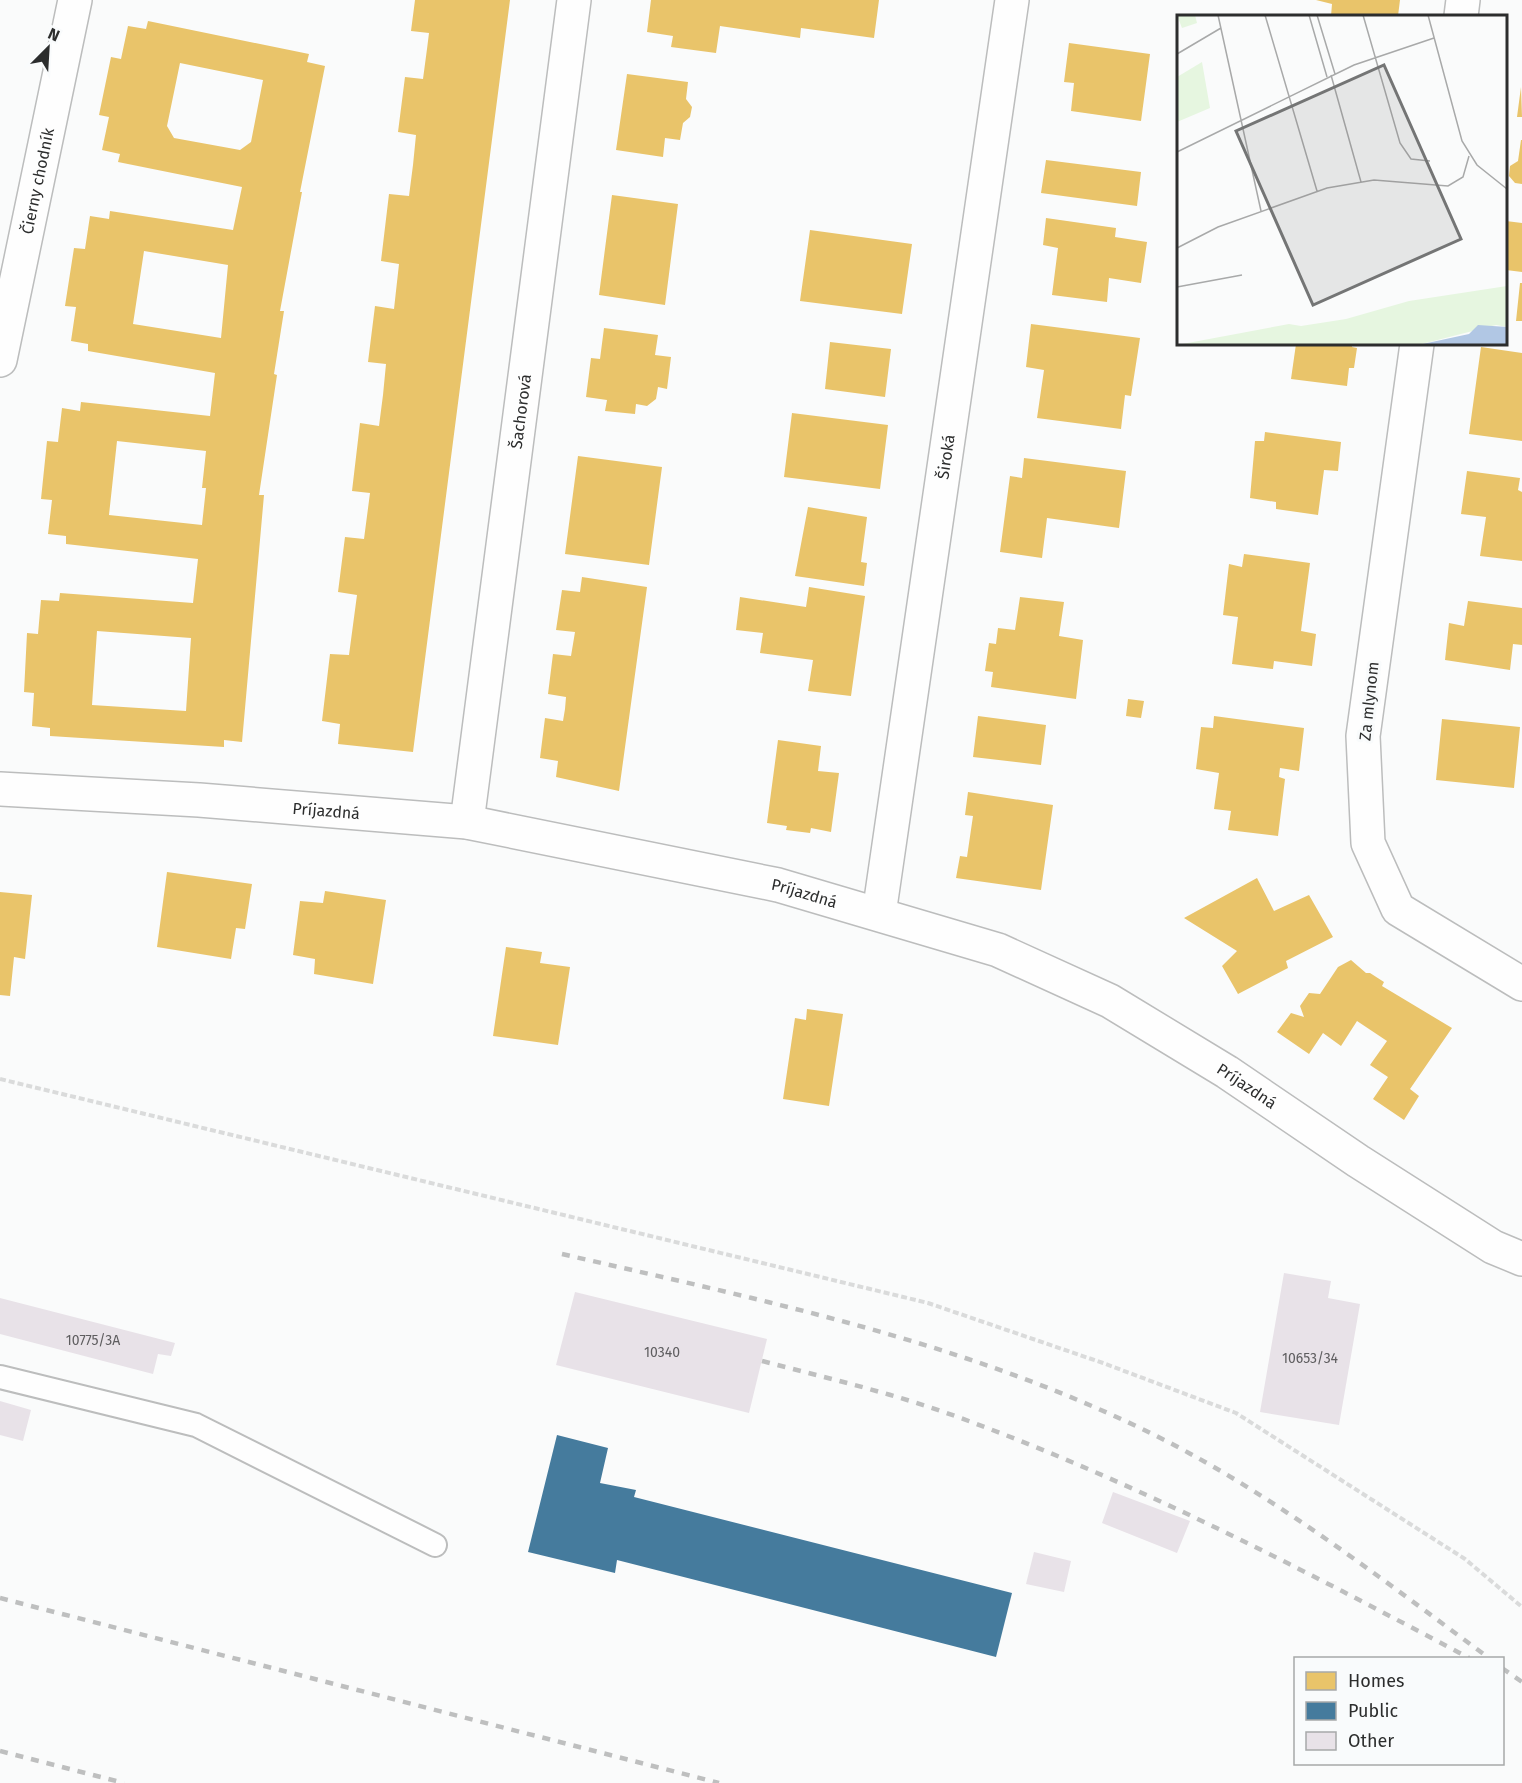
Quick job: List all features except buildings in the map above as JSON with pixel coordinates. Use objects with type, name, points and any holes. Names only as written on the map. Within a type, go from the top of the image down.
[{"type":"street","name":"Čierny chodník","points":[[0,360],[75,0]]},
{"type":"street","name":"Šachorová","points":[[467,822],[574,0]]},
{"type":"street","name":"Široká","points":[[879,914],[1012,0]]},
{"type":"street","points":[[1461,15],[1463,0]]},
{"type":"street","name":"Za mlynom","points":[[1417,345],[1364,736],[1368,843],[1398,909],[1522,984]]},
{"type":"street","name":"Príjazdná","points":[[0,789],[199,800],[467,822],[778,885],[998,950],[1110,1001],[1227,1072],[1358,1161],[1493,1247],[1522,1259]]},
{"type":"lane","points":[[0,1377],[196,1425],[435,1545]]},
{"type":"path","points":[[0,1079],[916,1300],[1092,1360],[1236,1413],[1465,1559],[1522,1608]]},
{"type":"railway","points":[[562,1254],[718,1290],[874,1330],[951,1353],[1101,1410],[1174,1445],[1256,1493],[1374,1573],[1488,1657]]},
{"type":"railway","points":[[762,1361],[907,1400],[1022,1441],[1152,1498],[1280,1559],[1467,1657]]},
{"type":"railway","points":[[0,1598],[719,1783]]},
{"type":"railway","points":[[1504,1669],[1522,1682]]},
{"type":"railway","points":[[0,1751],[124,1783]]}]
